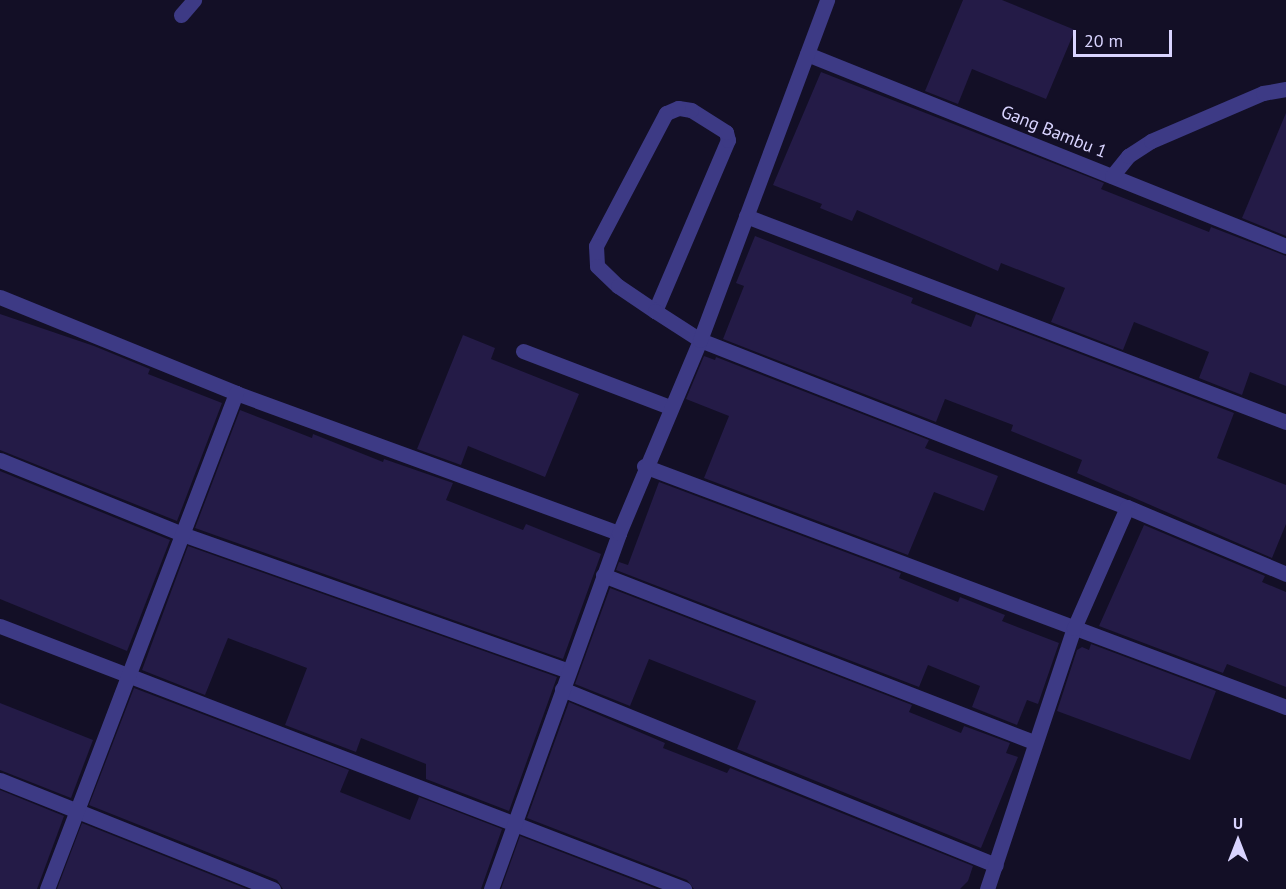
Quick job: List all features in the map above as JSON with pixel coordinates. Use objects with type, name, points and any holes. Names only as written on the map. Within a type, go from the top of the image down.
[{"type":"street","points":[[181,15],[194,0]]},
{"type":"street","points":[[490,889],[644,466],[700,340],[827,0]]},
{"type":"street","name":"Gang Bambu 1","points":[[807,54],[1286,246]]},
{"type":"street","points":[[1113,176],[1128,156],[1151,141],[1263,93],[1286,89]]},
{"type":"street","points":[[655,311],[728,140],[726,132],[691,110],[678,108],[666,113],[596,246],[597,266],[618,286],[655,311],[700,340],[1127,507],[1286,574]]},
{"type":"street","points":[[746,216],[1286,422]]},
{"type":"street","points":[[0,297],[236,393],[619,533]]},
{"type":"street","points":[[523,351],[670,407]]},
{"type":"street","points":[[48,889],[236,393]]},
{"type":"street","points":[[0,460],[182,534],[568,671]]},
{"type":"street","points":[[644,466],[1286,706]]},
{"type":"street","points":[[987,889],[1034,741],[1074,628],[1127,507]]},
{"type":"street","points":[[603,575],[1034,741]]},
{"type":"street","points":[[0,626],[684,889]]},
{"type":"street","points":[[562,689],[996,865]]},
{"type":"street","points":[[0,780],[273,889]]},
{"type":"building","points":[[963,0],[1002,0],[1075,30],[1046,99],[972,69],[958,104],[925,91]]},
{"type":"building","points":[[821,72],[1104,183],[1101,189],[1209,232],[1211,227],[1286,256],[1286,386],[1250,372],[1242,395],[1199,378],[1209,352],[1134,322],[1123,350],[1051,322],[1065,288],[1001,263],[998,271],[857,210],[852,221],[820,208],[822,204],[773,185]]},
{"type":"building","points":[[1286,113],[1286,236],[1242,218]]},
{"type":"building","points":[[755,236],[913,298],[911,303],[971,327],[976,314],[1234,413],[1217,458],[1286,485],[1286,524],[1272,558],[1077,473],[1082,460],[1011,431],[1013,425],[945,399],[936,422],[723,339],[744,286],[736,283]]},
{"type":"building","points":[[0,314],[94,346],[150,369],[148,374],[222,403],[177,521],[0,450]]},
{"type":"building","points":[[463,335],[495,348],[491,359],[579,394],[545,477],[468,446],[461,465],[417,449]]},
{"type":"building","points":[[704,356],[715,360],[716,357],[929,440],[925,448],[998,476],[984,511],[934,492],[908,555],[704,478],[729,416],[686,399]]},
{"type":"building","points":[[240,410],[312,438],[313,434],[383,462],[384,459],[453,483],[446,500],[523,530],[526,524],[601,554],[563,659],[195,528]]},
{"type":"building","points":[[0,471],[170,540],[127,651],[0,599]]},
{"type":"building","points":[[659,482],[901,573],[899,578],[958,602],[960,597],[1005,615],[1002,621],[1059,643],[1038,704],[1027,700],[1017,725],[972,707],[980,686],[928,665],[919,687],[616,570],[619,562],[628,565]]},
{"type":"building","points":[[1144,525],[1265,576],[1262,582],[1286,592],[1286,687],[1227,664],[1223,673],[1099,626]]},
{"type":"building","points":[[188,546],[557,677],[509,811],[426,779],[426,764],[361,738],[356,752],[285,725],[307,668],[228,638],[205,695],[142,670]]},
{"type":"building","points":[[610,588],[912,705],[909,712],[961,733],[964,726],[1010,743],[1006,753],[1018,757],[981,848],[737,749],[756,701],[649,659],[630,706],[575,684]]},
{"type":"building","points":[[1091,644],[1216,691],[1190,760],[1057,711],[1077,650],[1082,647],[1089,650]]},
{"type":"building","points":[[134,688],[349,770],[340,792],[410,820],[419,797],[502,829],[481,889],[283,889],[277,880],[89,805]]},
{"type":"building","points":[[569,702],[665,743],[663,748],[727,773],[730,768],[973,866],[968,881],[960,889],[694,889],[687,880],[527,818]]},
{"type":"building","points":[[0,703],[93,740],[71,798],[0,770]]},
{"type":"building","points":[[0,790],[64,816],[37,889],[0,889]]},
{"type":"building","points":[[82,823],[247,889],[57,889]]},
{"type":"building","points":[[520,836],[657,889],[501,889]]}]
